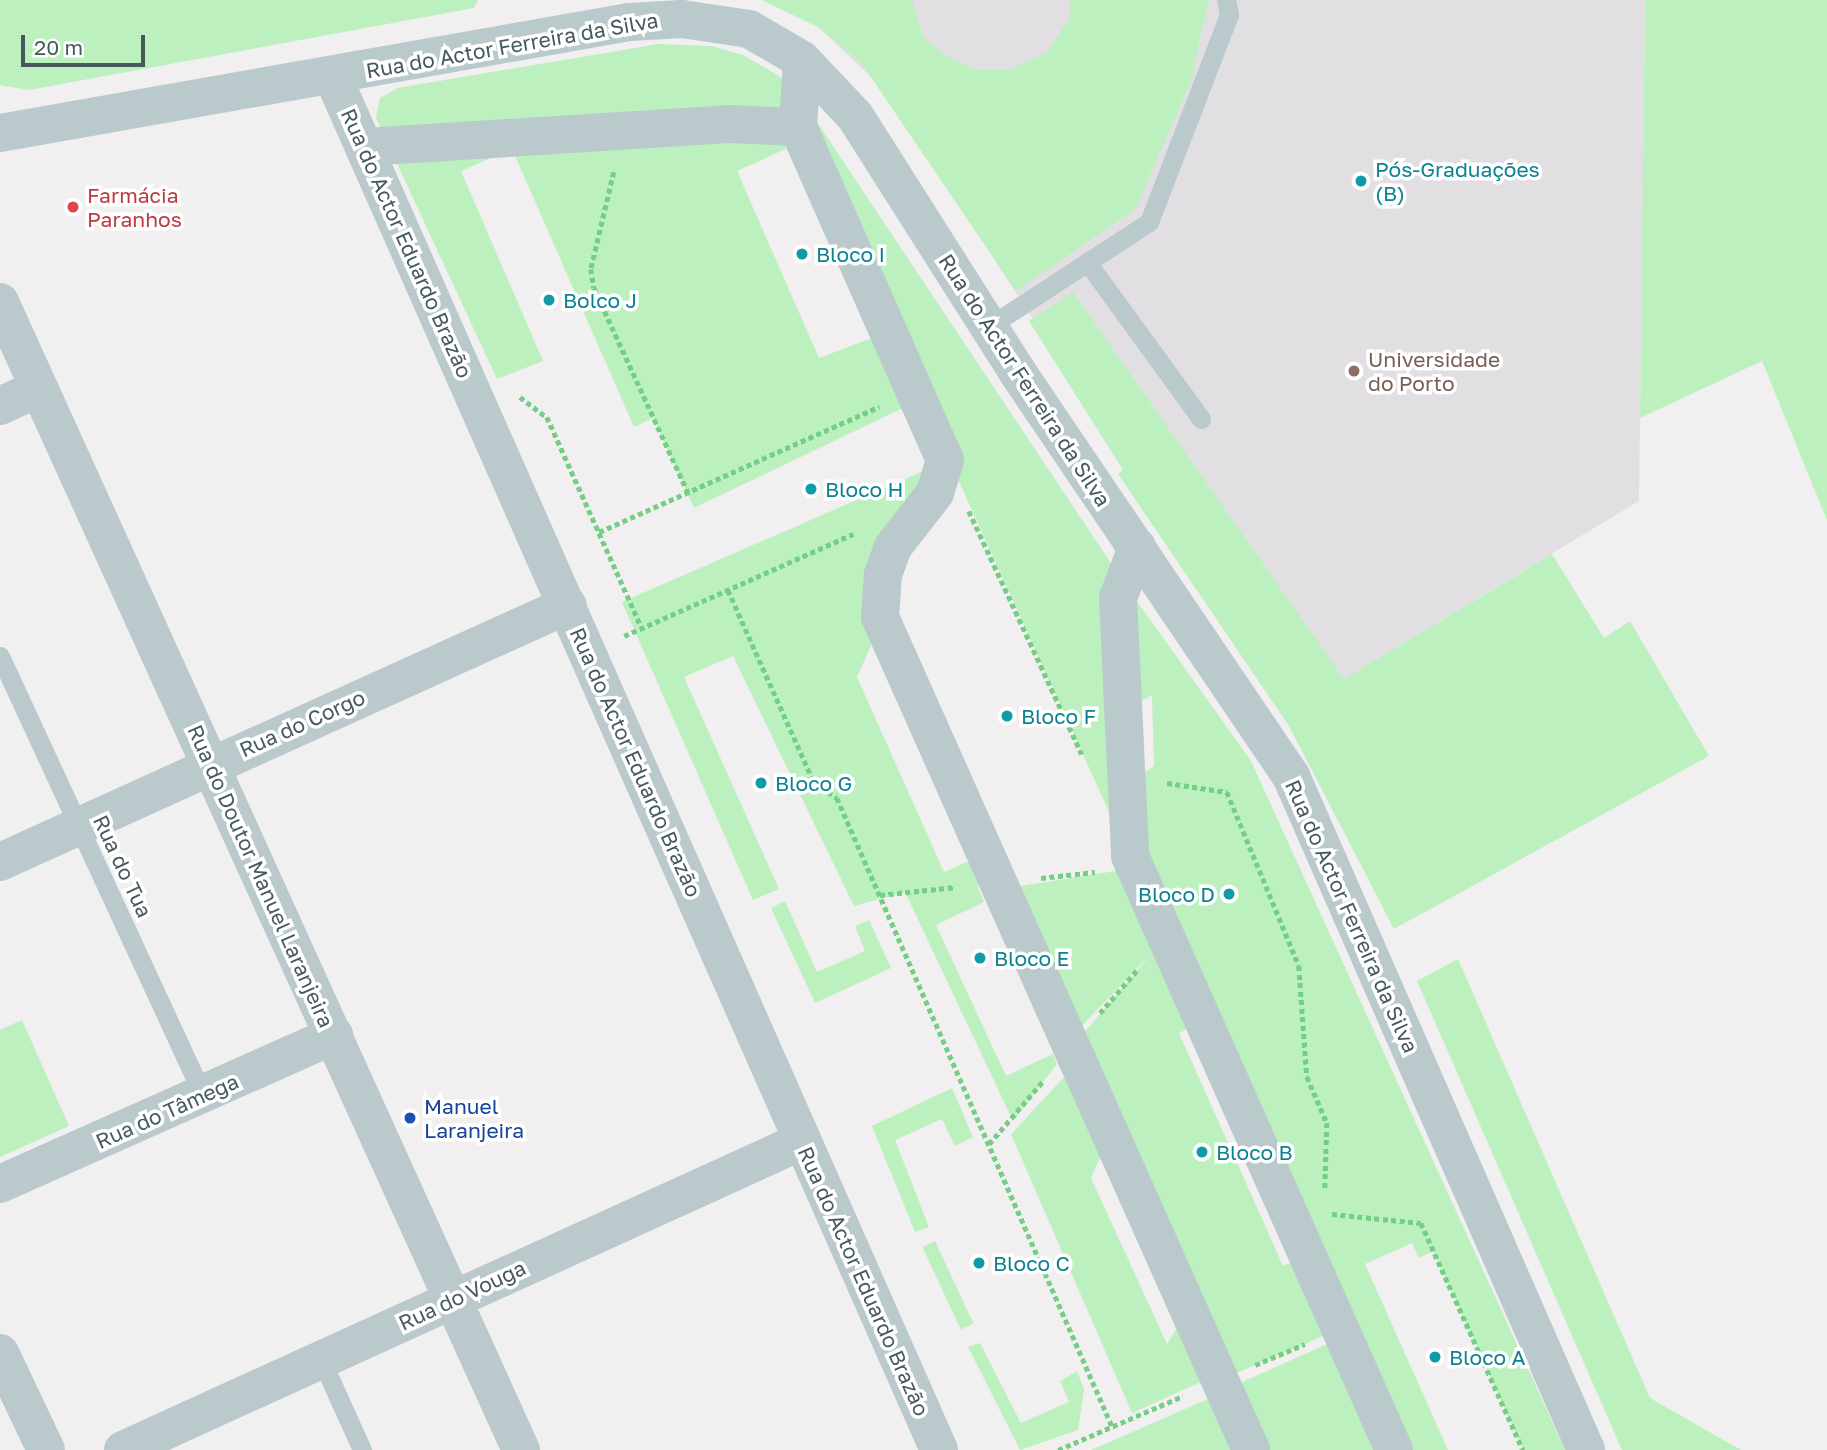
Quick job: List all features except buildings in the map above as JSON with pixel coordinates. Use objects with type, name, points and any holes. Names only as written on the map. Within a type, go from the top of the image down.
[{"type":"street","name":"Rua do Actor Ferreira da Silva","points":[[0,133],[668,18],[749,29],[802,60],[855,116],[988,327],[1306,804],[1586,1450]]},
{"type":"street","points":[[802,60],[798,127],[945,460],[935,493],[917,516],[883,574],[880,617],[1251,1450]]},
{"type":"street","name":"Rua do Actor Eduardo Brazão","points":[[332,75],[939,1450]]},
{"type":"street","points":[[365,147],[624,130],[798,127]]},
{"type":"street","name":"Rua do Doutor Manuel Laranjeira","points":[[0,302],[37,389],[212,765],[521,1450]]},
{"type":"street","points":[[0,406],[37,389]]},
{"type":"street","points":[[1137,547],[1118,598],[1130,856],[1394,1450]]},
{"type":"street","name":"Rua do Corgo","points":[[0,862],[568,605]]},
{"type":"street","name":"Rua do Tâmega","points":[[0,1184],[204,1096],[334,1035]]},
{"type":"street","name":"Rua do Vouga","points":[[123,1450],[802,1141]]},
{"type":"street","points":[[0,1353],[46,1450]]},
{"type":"lane","points":[[988,327],[1149,222],[1229,15],[1226,0]]},
{"type":"lane","points":[[1087,262],[1200,419]]},
{"type":"lane","name":"Rua do Tua","points":[[0,656],[204,1096]]},
{"type":"lane","points":[[321,1359],[362,1450]]},
{"type":"path","points":[[624,130],[592,269],[594,288],[688,492]]},
{"type":"path","points":[[599,532],[915,391]]},
{"type":"path","points":[[945,460],[1086,762]]},
{"type":"path","points":[[588,652],[903,512],[917,516]]},
{"type":"path","points":[[728,590],[814,782],[837,798],[1112,1426]]},
{"type":"path","points":[[1126,782],[1202,783],[1227,792],[1299,965],[1307,1077],[1327,1122],[1324,1200]]},
{"type":"path","points":[[1324,1226],[1324,1213],[1421,1223],[1523,1450]]},
{"type":"shaded area","name":"Universidade do Porto","points":[[762,0],[1645,0],[1639,501],[1288,713],[884,89],[818,27]]},
{"type":"green space","points":[[0,0],[478,0],[474,8],[29,90],[0,85]]},
{"type":"green space","points":[[762,0],[912,0],[923,37],[945,55],[976,70],[1009,70],[1047,52],[1069,19],[1071,0],[1209,0],[1190,84],[1135,209],[1016,291],[862,64],[818,27]]},
{"type":"green space","points":[[1645,0],[1827,0],[1827,520],[1762,361],[1640,418]]},
{"type":"green space","points":[[658,44],[711,46],[743,55],[791,83],[1124,583],[1251,761],[1565,1450],[1523,1450],[1433,1251],[1419,1258],[1412,1243],[1365,1264],[1448,1450],[1393,1450],[1340,1329],[1220,1380],[1072,1047],[1152,953],[1068,1040],[1001,889],[1128,869],[1160,924],[798,127],[779,126],[786,149],[737,171],[819,358],[880,335],[932,450],[928,469],[905,407],[694,508],[653,418],[634,427],[512,149],[461,171],[543,361],[497,379],[376,118],[380,98],[398,88]],"holes":[[[1152,695],[1154,766],[1132,782],[1130,843],[1123,711]],[[1203,1021],[1308,1255],[1283,1266],[1179,1033]]]},
{"type":"green space","points":[[1073,292],[1344,679],[1552,554],[1604,638],[1630,621],[1709,756],[1394,929],[1289,726],[1118,474],[1123,470],[1029,321]]},
{"type":"green space","points":[[928,469],[935,493],[893,547],[883,574],[882,621],[857,677],[944,872],[985,854],[997,883],[977,885],[984,902],[936,925],[1006,1076],[1053,1054],[1057,1064],[1013,1121],[905,892],[854,906],[733,656],[684,677],[779,889],[753,900],[622,602]]},
{"type":"green space","points":[[785,901],[817,972],[865,951],[855,926],[869,920],[891,968],[815,1003],[771,908]]},
{"type":"green space","points":[[1458,959],[1650,1398],[1741,1450],[1622,1450],[1417,981]]},
{"type":"green space","points":[[22,1020],[69,1126],[0,1157],[0,1030]]},
{"type":"green space","points":[[1066,1075],[1102,1153],[1091,1178],[1167,1344],[1180,1323],[1205,1380],[1132,1413],[1011,1134]]},
{"type":"green space","points":[[952,1088],[973,1137],[955,1146],[942,1119],[895,1140],[929,1227],[915,1232],[872,1126]]},
{"type":"green space","points":[[935,1241],[973,1323],[961,1329],[922,1247]]},
{"type":"green space","points":[[1336,1340],[1384,1450],[1264,1450],[1236,1385]]},
{"type":"green space","points":[[980,1343],[1021,1423],[1069,1402],[1060,1381],[1077,1371],[1084,1389],[1078,1430],[1020,1450],[968,1347]]},
{"type":"green space","points":[[1215,1396],[1238,1450],[1091,1450]]},
{"type":"place","name":"Pós-Graduações (B)","points":[[1361,181]]},
{"type":"place","name":"Farmácia Paranhos","points":[[73,207]]},
{"type":"place","name":"Bloco I","points":[[802,254]]},
{"type":"place","name":"Bolco J","points":[[549,300]]},
{"type":"place","name":"Universidade do Porto","points":[[1354,371]]},
{"type":"place","name":"Bloco H","points":[[811,489]]},
{"type":"place","name":"Bloco F","points":[[1007,716]]},
{"type":"place","name":"Bloco G","points":[[761,783]]},
{"type":"place","name":"Bloco D","points":[[1229,894]]},
{"type":"place","name":"Bloco E","points":[[980,958]]},
{"type":"place","name":"Manuel Laranjeira","points":[[410,1118]]},
{"type":"place","name":"Bloco B","points":[[1202,1152]]},
{"type":"place","name":"Bloco C","points":[[979,1263]]},
{"type":"place","name":"Bloco A","points":[[1435,1357]]}]
